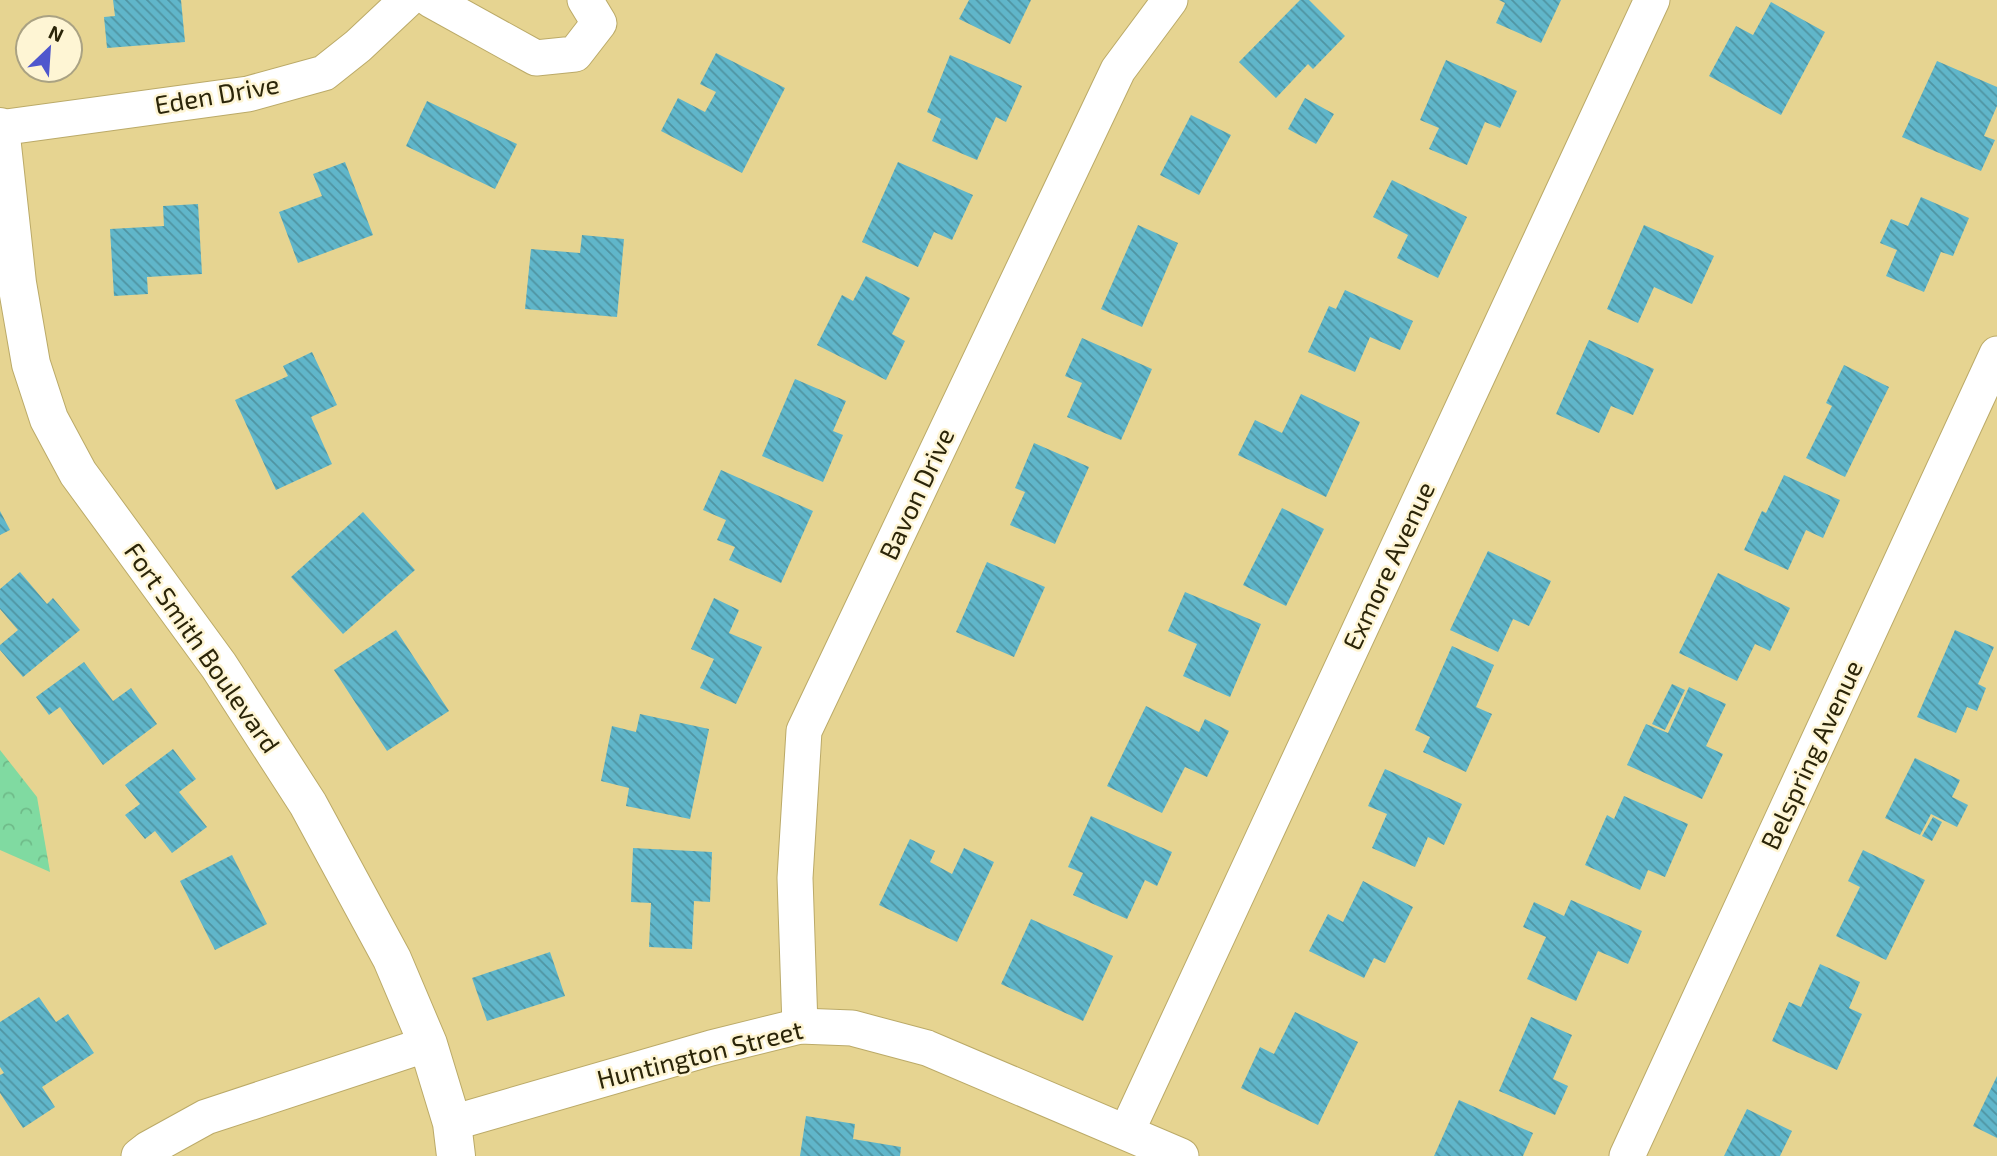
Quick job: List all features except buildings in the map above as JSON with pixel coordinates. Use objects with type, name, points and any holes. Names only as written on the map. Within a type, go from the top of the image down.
[{"type":"street","name":"Eden Drive","points":[[0,128],[248,94],[324,74],[407,0]]},
{"type":"street","points":[[431,0],[536,58],[575,54],[599,23],[585,0]]},
{"type":"street","name":"Bavon Drive","points":[[800,1026],[795,878],[804,731],[1118,70],[1170,0]]},
{"type":"street","name":"Exmore Avenue","points":[[1127,1131],[1652,0]]},
{"type":"street","name":"Fort Smith Boulevard","points":[[0,128],[21,310],[31,364],[49,419],[78,473],[219,666],[309,804],[392,959],[428,1044],[454,1140]]},
{"type":"street","name":"Belspring Avenue","points":[[1628,1156],[1997,354]]},
{"type":"street","name":"Huntington Street","points":[[454,1140],[711,1048],[800,1026],[852,1028],[927,1048],[1181,1156]]},
{"type":"street","points":[[139,1156],[206,1117],[428,1044]]},
{"type":"green space","points":[[0,750],[37,797],[50,872],[0,850]]}]
